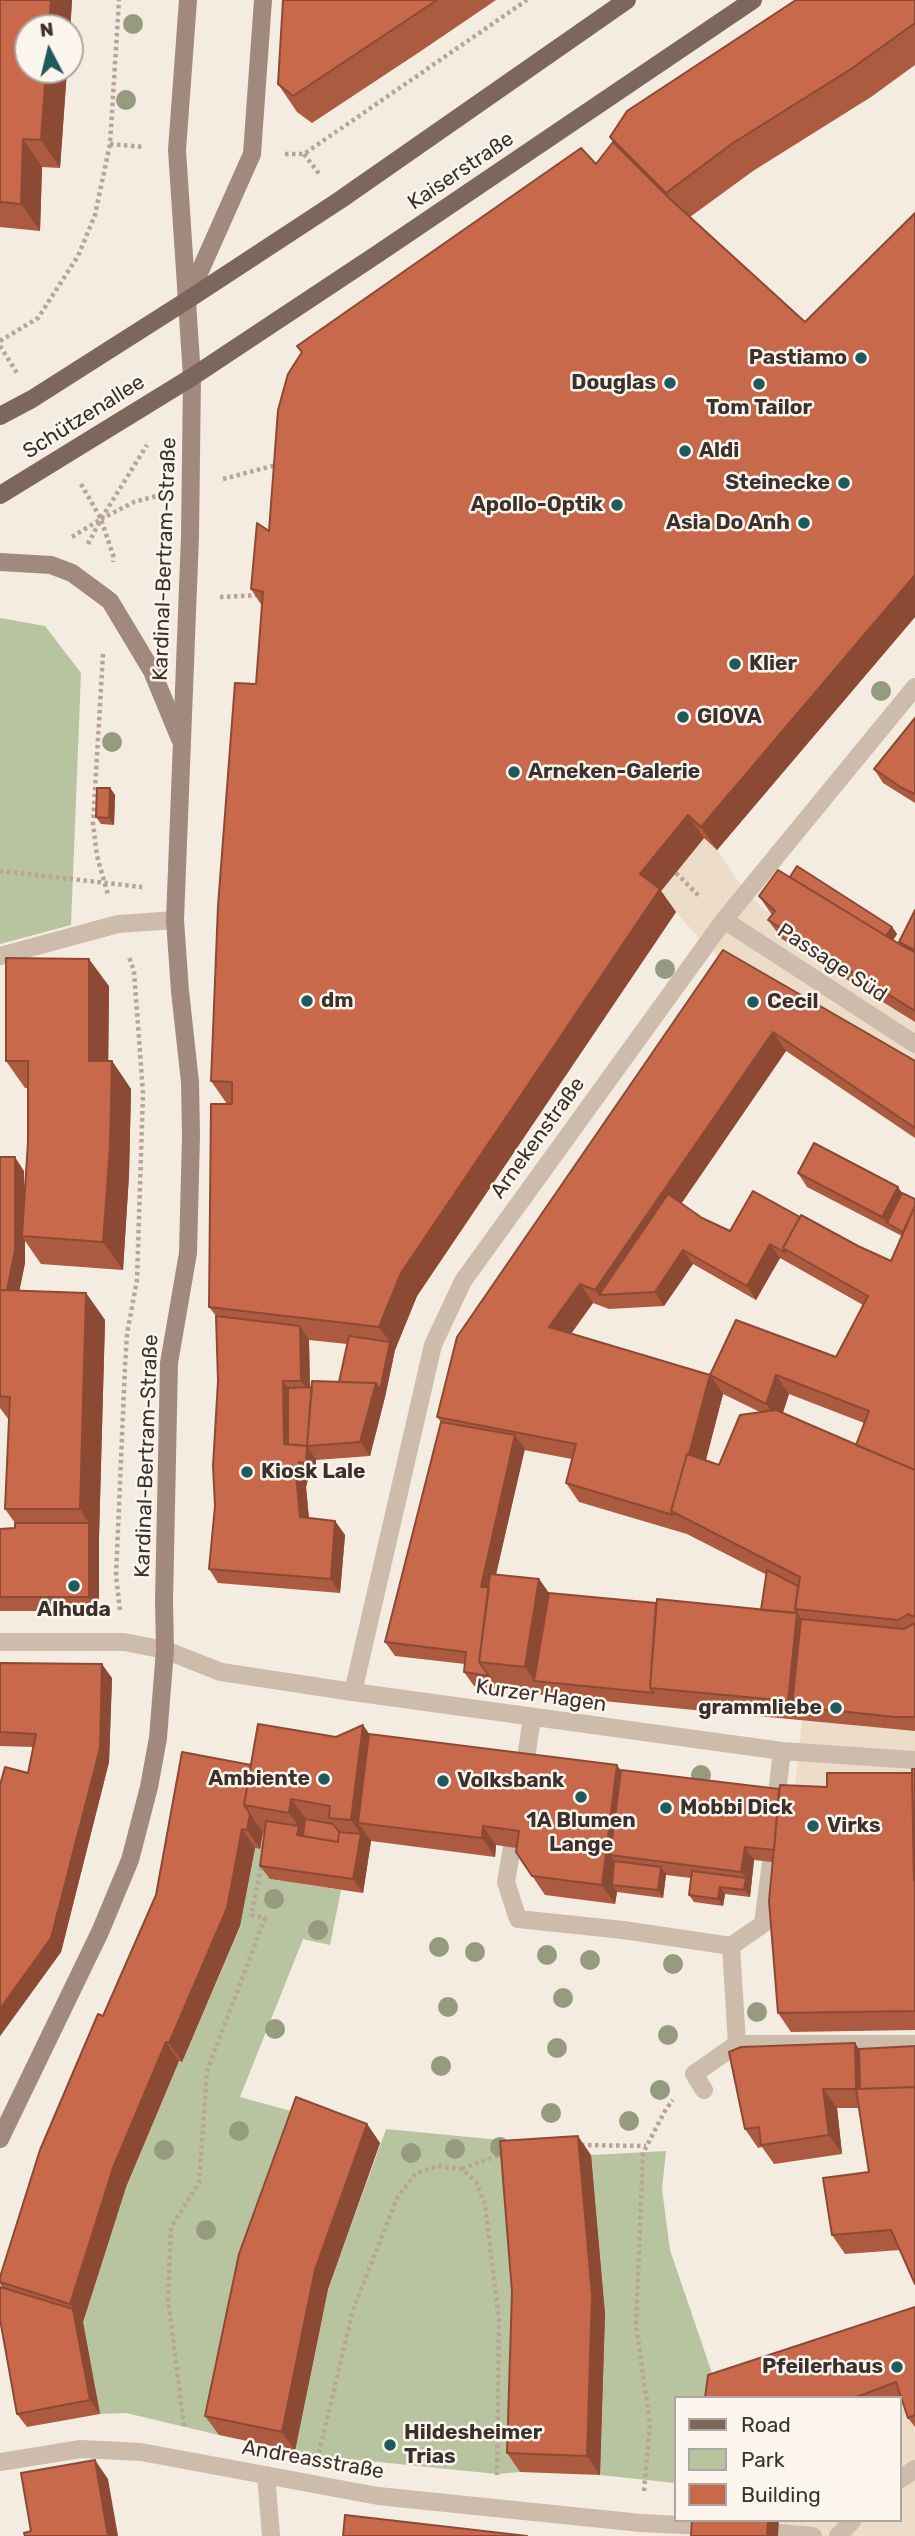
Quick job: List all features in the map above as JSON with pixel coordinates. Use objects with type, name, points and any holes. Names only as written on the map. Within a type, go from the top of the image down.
[{"type":"main road","points":[[186,302],[340,200],[627,0]]},
{"type":"main road","name":"Kaiserstraße","points":[[192,377],[753,0]]},
{"type":"main road","name":"Schützenallee","points":[[0,416],[186,302]]},
{"type":"main road","name":"Schützenallee","points":[[0,495],[192,377]]},
{"type":"street","name":"Kardinal-Bertram-Straße","points":[[0,2139],[100,1932],[130,1860],[147,1797],[158,1738],[165,1650],[169,1363],[188,1253],[191,1105],[175,920],[188,598],[192,377],[177,150],[188,0]]},
{"type":"street","points":[[186,302],[252,154],[263,0]]},
{"type":"street","name":"Kardinal-Bertram-Straße","points":[[0,562],[51,565],[72,573],[110,601],[152,671],[182,744]]},
{"type":"street","name":"Arnekenstraße","points":[[353,1692],[433,1345],[463,1281],[724,920],[915,687]]},
{"type":"street","points":[[0,956],[118,925],[175,920]]},
{"type":"street","name":"Passage Süd","points":[[724,920],[915,1044]]},
{"type":"street","name":"Kurzer Hagen","points":[[0,1642],[124,1642],[165,1650],[220,1672],[353,1692],[782,1751],[915,1760]]},
{"type":"street","points":[[524,1771],[532,1718]]},
{"type":"street","points":[[776,1802],[782,1751]]},
{"type":"street","points":[[512,1847],[506,1882],[518,1919],[623,1930],[732,1946],[763,1924],[771,1862]]},
{"type":"street","points":[[732,1946],[737,2044]]},
{"type":"street","points":[[704,2090],[694,2074],[737,2044],[915,2044]]},
{"type":"street","name":"Andreasstraße","points":[[0,2462],[81,2449],[141,2452],[378,2496],[695,2525]]},
{"type":"street","points":[[266,2475],[271,2536]]},
{"type":"street","points":[[838,2536],[851,2522]]},
{"type":"street","points":[[778,2533],[813,2536]]},
{"type":"path","points":[[0,341],[38,318],[78,256],[95,215],[110,144],[119,0]]},
{"type":"path","points":[[252,154],[304,154],[527,0]]},
{"type":"path","points":[[110,144],[177,150]]},
{"type":"path","points":[[72,573],[101,519],[134,502],[276,465],[278,452]]},
{"type":"path","points":[[188,598],[268,594]]},
{"type":"path","points":[[103,650],[93,824],[104,884],[134,971],[143,1093],[137,1280],[127,1334],[116,1576],[124,1642]]},
{"type":"path","points":[[0,871],[104,884],[175,889]]},
{"type":"path","points":[[189,2461],[168,2299],[172,2227],[199,2183],[207,2071],[265,1918],[251,1915],[262,1864]]},
{"type":"path","points":[[641,2522],[650,2424],[636,2325],[643,2153],[666,2109],[694,2074]]},
{"type":"path","points":[[577,2145],[646,2146]]},
{"type":"path","points":[[312,2484],[353,2310],[397,2198],[415,2175],[437,2166],[462,2169],[511,2150]]},
{"type":"path","points":[[462,2169],[476,2182],[485,2204],[499,2320],[497,2508]]},
{"type":"green space","points":[[0,618],[45,626],[81,673],[71,925],[0,944]]},
{"type":"green space","points":[[263,1833],[275,1834],[270,1879],[341,1890],[330,1945],[303,1939],[240,2097],[309,2116],[219,2435],[126,2413],[100,2414],[83,2322],[124,2192],[179,2061],[182,2062],[240,1927],[255,1848],[260,1849]]},
{"type":"green space","points":[[386,2129],[510,2141],[520,2472],[497,2474],[319,2456],[295,2451],[328,2289]]},
{"type":"green space","points":[[666,2151],[662,2189],[670,2250],[717,2388],[716,2396],[674,2396],[674,2483],[600,2475],[605,2314],[591,2155]]},
{"type":"shaded area","points":[[704,838],[717,850],[746,893],[788,930],[915,1022],[915,1072],[736,969],[706,946],[676,912],[656,897]]},
{"type":"shaded area","points":[[802,1720],[915,1731],[915,1792],[793,1804]]},
{"type":"shaded area","points":[[906,2396],[915,2423],[915,2536],[777,2536],[779,2522],[901,2522],[901,2398]]},
{"type":"building","points":[[0,0],[51,0],[50,14],[14,14],[14,84],[45,84],[41,140],[23,139],[21,204],[0,202]]},
{"type":"building","points":[[283,0],[437,0],[293,96],[278,84]]},
{"type":"building","points":[[796,0],[915,0],[915,23],[851,69],[733,143],[666,193],[610,137],[627,111]]},
{"type":"building","name":"Arneken-Galerie","points":[[613,142],[669,198],[805,322],[915,213],[915,575],[701,827],[688,815],[640,874],[660,889],[401,1273],[379,1327],[209,1307],[211,1104],[232,1104],[232,1082],[211,1081],[218,906],[235,683],[256,684],[263,592],[251,589],[257,523],[269,531],[278,410],[288,374],[302,352],[297,346],[581,148],[596,164]]},
{"type":"building","points":[[915,718],[915,794],[874,769]]},
{"type":"building","points":[[97,788],[110,788],[109,818],[96,817]]},
{"type":"building","points":[[797,866],[892,927],[886,936],[790,877]]},
{"type":"building","points":[[778,870],[915,952],[915,1011],[768,920],[775,911],[759,896]]},
{"type":"building","points":[[915,910],[915,950],[899,942]]},
{"type":"building","points":[[723,950],[915,1061],[915,1128],[773,1032],[595,1290],[580,1284],[549,1327],[710,1375],[671,1511],[673,1515],[566,1483],[576,1444],[437,1417],[457,1337]]},
{"type":"building","points":[[6,958],[89,959],[89,1061],[112,1061],[110,1147],[103,1242],[22,1236],[28,1142],[28,1061],[6,1061]]},
{"type":"building","points":[[814,1143],[898,1187],[882,1217],[798,1173]]},
{"type":"building","points":[[0,1157],[15,1157],[15,1250],[7,1290],[0,1290]]},
{"type":"building","points":[[753,1191],[800,1217],[783,1248],[786,1253],[770,1244],[747,1286],[683,1250],[655,1292],[599,1295],[668,1194],[702,1218],[730,1231]]},
{"type":"building","points":[[902,1193],[915,1199],[915,1206],[903,1232],[887,1223]]},
{"type":"building","points":[[915,1206],[915,1470],[856,1445],[869,1411],[776,1375],[766,1404],[710,1375],[736,1320],[836,1357],[868,1296],[783,1248],[801,1215],[891,1261]]},
{"type":"building","points":[[0,1290],[86,1293],[80,1509],[5,1509],[10,1397],[0,1396]]},
{"type":"building","points":[[216,1316],[300,1326],[301,1381],[283,1381],[284,1444],[307,1446],[306,1463],[299,1462],[296,1473],[300,1517],[335,1521],[331,1579],[209,1569],[215,1506],[213,1466],[218,1381]]},
{"type":"building","points":[[349,1336],[390,1342],[380,1390],[376,1383],[339,1382]]},
{"type":"building","points":[[312,1381],[376,1383],[360,1442],[307,1446]]},
{"type":"building","points":[[312,1387],[307,1446],[288,1444],[288,1388]]},
{"type":"building","points":[[776,1410],[915,1470],[915,1617],[908,1614],[898,1620],[795,1609],[800,1577],[671,1511],[687,1454],[719,1465],[740,1415]]},
{"type":"building","points":[[441,1422],[515,1435],[481,1587],[489,1587],[479,1662],[489,1676],[464,1672],[466,1652],[385,1642]]},
{"type":"building","points":[[15,1523],[89,1523],[89,1597],[0,1597],[0,1529],[15,1528]]},
{"type":"building","points":[[767,1570],[798,1586],[795,1609],[797,1613],[761,1610]]},
{"type":"building","points":[[490,1574],[539,1579],[525,1667],[479,1662]]},
{"type":"building","points":[[549,1593],[656,1603],[650,1688],[654,1693],[534,1681]]},
{"type":"building","points":[[657,1599],[797,1613],[788,1701],[650,1688]]},
{"type":"building","points":[[801,1619],[904,1629],[915,1623],[915,1717],[792,1706]]},
{"type":"building","points":[[0,1663],[102,1664],[100,1748],[51,1938],[0,2009],[0,1785],[5,1767],[28,1773],[36,1734],[0,1732]]},
{"type":"building","points":[[258,1724],[336,1737],[363,1725],[351,1820],[329,1818],[330,1806],[291,1799],[289,1813],[244,1805]]},
{"type":"building","points":[[369,1734],[617,1765],[602,1885],[532,1876],[516,1852],[519,1831],[483,1826],[482,1838],[358,1823]]},
{"type":"building","points":[[182,1752],[251,1765],[244,1805],[250,1814],[247,1830],[242,1829],[227,1908],[113,2168],[70,2304],[0,2282],[0,2277],[40,2150],[98,2014],[103,2016],[156,1895]]},
{"type":"building","points":[[912,1769],[915,1769],[915,1880],[914,1880]]},
{"type":"building","points":[[621,1770],[779,1789],[774,1850],[745,1847],[741,1872],[610,1855]]},
{"type":"building","points":[[827,1773],[912,1773],[915,2011],[778,2013],[769,1901],[780,1785],[827,1787]]},
{"type":"building","points":[[305,1819],[333,1824],[339,1832],[338,1842],[303,1836]]},
{"type":"building","points":[[266,1821],[299,1826],[297,1835],[338,1842],[339,1832],[361,1834],[353,1879],[260,1866]]},
{"type":"building","points":[[614,1861],[661,1867],[658,1890],[612,1885]]},
{"type":"building","points":[[692,1871],[746,1878],[744,1890],[720,1887],[718,1899],[689,1895]]},
{"type":"building","points":[[855,2043],[856,2089],[823,2089],[829,2135],[761,2145],[759,2127],[745,2129],[729,2052],[741,2047]]},
{"type":"building","points":[[915,2046],[915,2087],[860,2089],[859,2049]]},
{"type":"building","points":[[915,2087],[915,2284],[891,2230],[832,2235],[823,2178],[869,2172],[856,2089]]},
{"type":"building","points":[[296,2097],[367,2124],[315,2270],[282,2432],[205,2416],[239,2254]]},
{"type":"building","points":[[578,2136],[592,2295],[587,2456],[507,2453],[512,2292],[500,2141]]},
{"type":"building","points":[[0,2287],[73,2309],[90,2400],[17,2414],[0,2319]]},
{"type":"building","points":[[915,2307],[915,2415],[908,2418],[896,2382],[859,2396],[705,2396],[708,2375]]},
{"type":"building","points":[[95,2460],[108,2536],[25,2536],[24,2533],[31,2531],[21,2473]]},
{"type":"building","points":[[345,2515],[527,2536],[343,2536]]},
{"type":"building","points":[[692,2522],[768,2522],[767,2536],[691,2536]]},
{"type":"place","name":"Pastiamo","points":[[861,358]]},
{"type":"place","name":"Douglas","points":[[670,383]]},
{"type":"place","name":"Tom Tailor","points":[[759,384]]},
{"type":"place","name":"Aldi","points":[[685,451]]},
{"type":"place","name":"Steinecke","points":[[844,483]]},
{"type":"place","name":"Apollo-Optik","points":[[617,505]]},
{"type":"place","name":"Asia Do Anh","points":[[804,523]]},
{"type":"place","name":"Klier","points":[[735,664]]},
{"type":"place","name":"GIOVA","points":[[683,717]]},
{"type":"place","name":"Arneken-Galerie","points":[[514,772]]},
{"type":"place","name":"dm","points":[[307,1001]]},
{"type":"place","name":"Cecil","points":[[753,1002]]},
{"type":"place","name":"Kiosk Lale","points":[[247,1472]]},
{"type":"place","name":"Alhuda","points":[[74,1586]]},
{"type":"place","name":"grammliebe","points":[[836,1708]]},
{"type":"place","name":"Ambiente","points":[[324,1779]]},
{"type":"place","name":"Volksbank","points":[[443,1781]]},
{"type":"place","name":"1A Blumen Lange","points":[[581,1797]]},
{"type":"place","name":"Mobbi Dick","points":[[666,1808]]},
{"type":"place","name":"Virks","points":[[813,1826]]},
{"type":"place","name":"Pfeilerhaus","points":[[897,2367]]},
{"type":"place","name":"Hildesheimer Trias","points":[[390,2445]]}]
